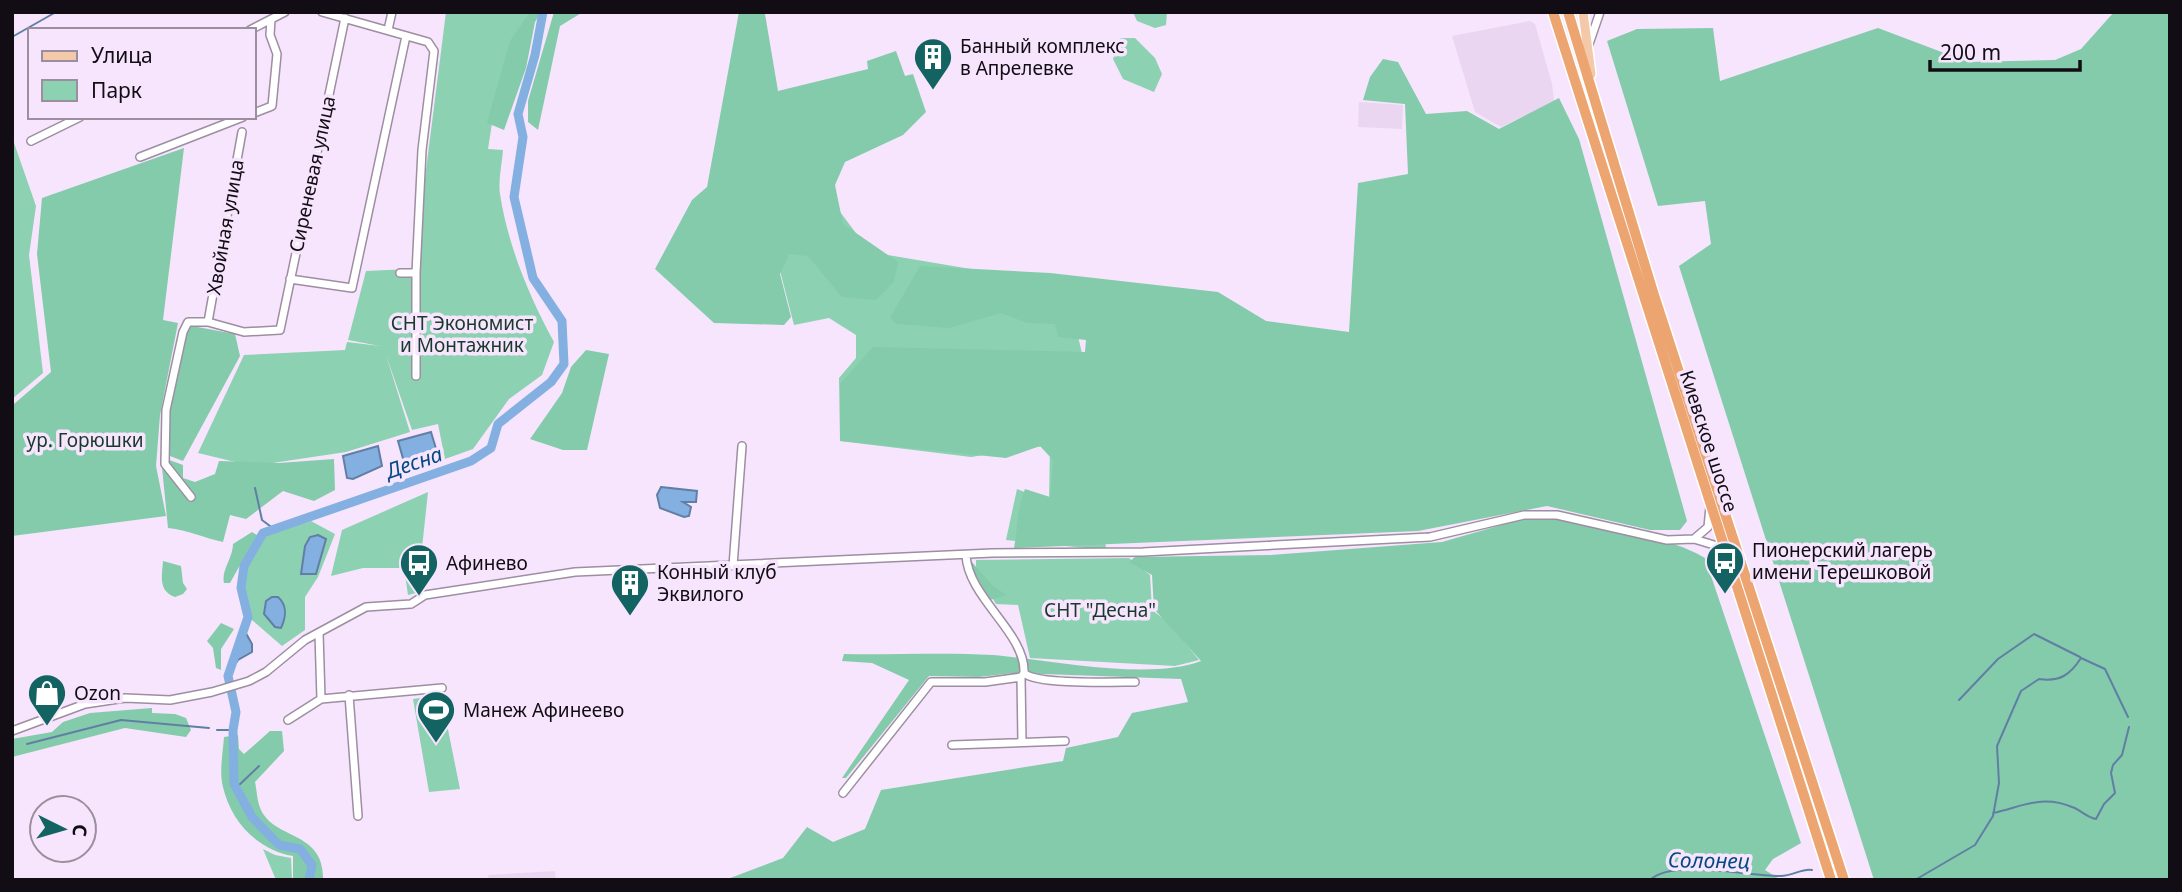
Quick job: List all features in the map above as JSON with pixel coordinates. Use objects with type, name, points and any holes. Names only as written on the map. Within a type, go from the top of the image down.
[{"type":"highway","name":"Киевское шоссе","points":[[1553,12],[1831,880]]},
{"type":"highway","name":"Киевское шоссе","points":[[1568,12],[1597,100],[1653,292],[1844,880]]},
{"type":"main road","points":[[1583,12],[1597,100]]},
{"type":"street","points":[[254,28],[285,12]]},
{"type":"street","points":[[322,12],[350,17],[428,42],[434,51],[422,150],[416,273],[416,376]]},
{"type":"street","points":[[388,30],[392,12]]},
{"type":"street","points":[[1588,48],[1600,12]]},
{"type":"street","name":"Сиреневая улица","points":[[208,322],[244,332],[279,330],[350,17]]},
{"type":"street","points":[[256,112],[271,106],[277,54],[270,35],[271,20]]},
{"type":"street","points":[[290,279],[352,288],[406,36]]},
{"type":"street","points":[[31,141],[76,119]]},
{"type":"street","points":[[140,157],[238,119]]},
{"type":"street","name":"Хвойная улица","points":[[208,322],[242,132]]},
{"type":"street","points":[[400,273],[416,273]]},
{"type":"street","points":[[191,497],[165,464],[166,410],[183,332],[188,322],[208,322]]},
{"type":"street","points":[[733,566],[742,446]]},
{"type":"street","points":[[1695,539],[1708,527],[1710,502]]},
{"type":"street","points":[[12,731],[85,704],[125,698],[170,699],[212,692],[249,681],[266,672],[319,633],[366,607],[411,604],[425,595],[544,575],[966,555],[1143,552],[1430,537],[1524,515],[1557,514],[1667,540],[1695,539],[1713,545],[1729,561]]},
{"type":"street","points":[[966,555],[970,576],[1019,651],[1022,675],[1022,742]]},
{"type":"street","points":[[319,633],[321,699]]},
{"type":"street","points":[[843,793],[931,682],[985,682],[1022,675],[1078,682],[1135,682]]},
{"type":"street","points":[[288,720],[321,699],[442,688]]},
{"type":"street","points":[[349,695],[358,816]]},
{"type":"street","points":[[952,745],[1065,741]]},
{"type":"shaded area","points":[[1530,21],[1535,24],[1552,84],[1554,101],[1501,127],[1475,112],[1452,36]]},
{"type":"shaded area","points":[[1359,102],[1403,105],[1402,129],[1358,127]]},
{"type":"shaded area","points":[[555,871],[556,880],[489,880],[488,875]]},
{"type":"green space","name":"СНТ Экономист и Монтажник","points":[[446,12],[534,12],[496,98],[488,149],[503,150],[500,189],[508,233],[528,289],[554,342],[542,375],[509,399],[473,449],[445,459],[438,424],[412,430],[386,355],[410,432],[346,452],[252,466],[198,453],[244,355],[345,350],[347,342],[380,346],[348,340],[366,271],[411,269],[414,265]]},
{"type":"green space","points":[[530,12],[541,12],[535,22],[526,68],[504,130],[487,123],[510,41]]},
{"type":"green space","points":[[554,12],[583,12],[560,26],[538,130],[528,122],[528,101]]},
{"type":"green space","points":[[739,12],[765,14],[778,91],[868,69],[867,61],[896,51],[905,76],[913,74],[926,112],[903,135],[845,162],[835,185],[843,224],[898,262],[894,282],[876,300],[842,297],[808,256],[789,254],[780,274],[791,317],[784,325],[714,323],[655,269],[692,200],[707,187]]},
{"type":"green space","points":[[1133,12],[1167,12],[1166,25],[1155,28],[1137,21]]},
{"type":"green space","points":[[2114,12],[2170,12],[2170,880],[1874,880],[1679,266],[1711,244],[1705,201],[1658,206],[1607,41],[1637,29],[1713,28],[1720,81],[1878,28],[1968,62],[2055,60],[2081,49]]},
{"type":"green space","points":[[1120,38],[1135,38],[1155,58],[1162,74],[1154,92],[1123,79],[1113,59]]},
{"type":"green space","points":[[1383,59],[1398,62],[1426,114],[1467,111],[1499,129],[1559,98],[1579,139],[1687,521],[1680,530],[1650,530],[1547,506],[1418,531],[1014,548],[1025,489],[1050,497],[1053,460],[1040,446],[1006,458],[840,441],[840,384],[873,347],[1085,352],[1086,340],[1058,337],[1055,324],[1027,323],[1001,313],[949,328],[897,324],[890,318],[920,266],[1050,273],[1218,292],[1266,321],[1349,332],[1358,183],[1408,174],[1405,104],[1363,100],[1370,77]]},
{"type":"green space","points":[[12,137],[36,206],[29,255],[43,373],[12,399]]},
{"type":"green space","name":"ур. Горюшки","points":[[184,148],[163,320],[178,323],[160,415],[156,466],[166,516],[12,536],[14,404],[51,372],[37,254],[42,198]]},
{"type":"green space","points":[[826,193],[870,252],[1066,285],[1088,379],[1102,486],[1106,550],[1006,540],[1017,489],[1049,502],[1050,445],[971,457],[840,441],[839,378],[856,358],[856,335],[829,318],[794,325],[778,263]]},
{"type":"green space","points":[[192,326],[235,334],[240,356],[183,461],[170,456],[170,411],[186,329]]},
{"type":"green space","points":[[586,350],[609,354],[587,450],[563,450],[530,439],[562,393],[571,367]]},
{"type":"green space","points":[[161,457],[183,465],[183,478],[195,482],[215,474],[219,461],[279,463],[334,459],[335,490],[314,501],[283,491],[246,519],[230,515],[223,542],[168,528]]},
{"type":"green space","points":[[428,492],[422,548],[424,591],[408,595],[404,568],[363,568],[331,576],[342,530]]},
{"type":"green space","points":[[1526,518],[1618,529],[1688,549],[1705,558],[1801,843],[1773,859],[1765,870],[1781,880],[725,880],[783,858],[807,827],[833,842],[865,829],[881,790],[1063,761],[1066,748],[1118,737],[1132,713],[1188,702],[1181,679],[1013,673],[979,677],[929,676],[846,778],[842,778],[909,680],[872,663],[842,661],[844,654],[975,654],[1127,669],[1179,667],[1201,661],[1154,609],[1152,575],[1129,562],[1135,557],[1271,555],[1442,542]]},
{"type":"green space","points":[[311,521],[335,534],[318,577],[305,597],[305,630],[282,646],[252,620],[244,587],[247,566],[265,536]]},
{"type":"green space","points":[[252,532],[257,535],[230,583],[224,583],[224,573],[233,544]]},
{"type":"green space","name":"СНТ \"Десна\"","points":[[1129,558],[1150,575],[1152,610],[1169,623],[1199,660],[1175,666],[1030,658],[1018,605],[996,604],[976,571],[976,560]]},
{"type":"green space","points":[[163,561],[181,566],[183,583],[187,589],[183,594],[175,597],[163,587]]},
{"type":"green space","points":[[971,561],[992,585],[1006,595],[990,600],[969,564]]},
{"type":"green space","points":[[221,623],[234,629],[221,649],[221,670],[216,668],[213,648],[207,641]]},
{"type":"green space","name":"Манеж Афинеево","points":[[441,695],[460,789],[429,792],[413,699]]},
{"type":"green space","points":[[152,708],[152,713],[175,714],[186,718],[191,730],[186,737],[125,728],[12,757],[12,739],[52,732],[63,722],[90,713]]},
{"type":"green space","points":[[270,731],[282,731],[284,751],[255,782],[261,810],[268,820],[308,844],[316,853],[323,880],[293,880],[293,856],[268,848],[258,841],[239,823],[227,800],[221,775],[224,737],[238,735],[239,749],[244,754]]},
{"type":"green space","points":[[263,849],[291,858],[292,880],[276,880]]},
{"type":"water","points":[[431,432],[437,452],[404,462],[398,441]]},
{"type":"water","points":[[378,446],[382,466],[353,479],[347,478],[343,456]]},
{"type":"water","points":[[661,487],[697,491],[696,502],[683,502],[691,507],[689,516],[684,517],[660,508],[657,495]]},
{"type":"water","points":[[318,535],[326,539],[316,574],[301,574],[305,546],[310,537]]},
{"type":"water","points":[[278,597],[285,608],[281,628],[275,627],[264,614],[266,601]]},
{"type":"water","points":[[243,628],[252,644],[252,652],[238,660],[230,672]]},
{"type":"waterway","points":[[12,37],[56,12]]},
{"type":"waterway","name":"Десна","points":[[309,880],[312,865],[300,849],[279,845],[252,817],[234,784],[233,730],[236,712],[228,676],[248,617],[241,588],[244,566],[263,533],[471,461],[491,448],[498,424],[551,382],[564,364],[562,321],[533,278],[514,197],[523,137],[518,114],[535,55],[543,12]]},
{"type":"waterway","points":[[255,488],[262,520],[274,529]]},
{"type":"waterway","points":[[1959,700],[1998,659],[2034,634],[2080,657]]},
{"type":"waterway","name":"Солонец","points":[[1915,880],[1975,845],[1993,816],[1999,783],[1997,746],[2021,691],[2039,679],[2064,676],[2081,658],[2105,669],[2128,717]]},
{"type":"waterway","points":[[27,744],[121,720],[209,728]]},
{"type":"waterway","points":[[1993,813],[2032,803],[2051,802],[2072,807],[2096,819],[2104,804],[2115,793],[2111,773],[2113,765],[2122,755],[2129,727]]},
{"type":"waterway","points":[[217,730],[233,730]]},
{"type":"waterway","points":[[236,788],[259,766]]},
{"type":"waterway","name":"Солонец","points":[[1650,880],[1676,870],[1712,870],[1767,876],[1812,870]]},
{"type":"waterway","name":"Солонец","points":[[1854,879],[1861,880]]},
{"type":"place","name":"Банный комплекс в Апрелевке","points":[[933,91]]},
{"type":"place","name":"Пионерский лагерь имени Терешковой","points":[[1725,595]]},
{"type":"place","name":"Афинево","points":[[419,597]]},
{"type":"place","name":"Конный клуб Эквилого","points":[[630,617]]},
{"type":"place","name":"Ozon","points":[[47,727]]},
{"type":"place","name":"Манеж Афинеево","points":[[436,744]]}]
